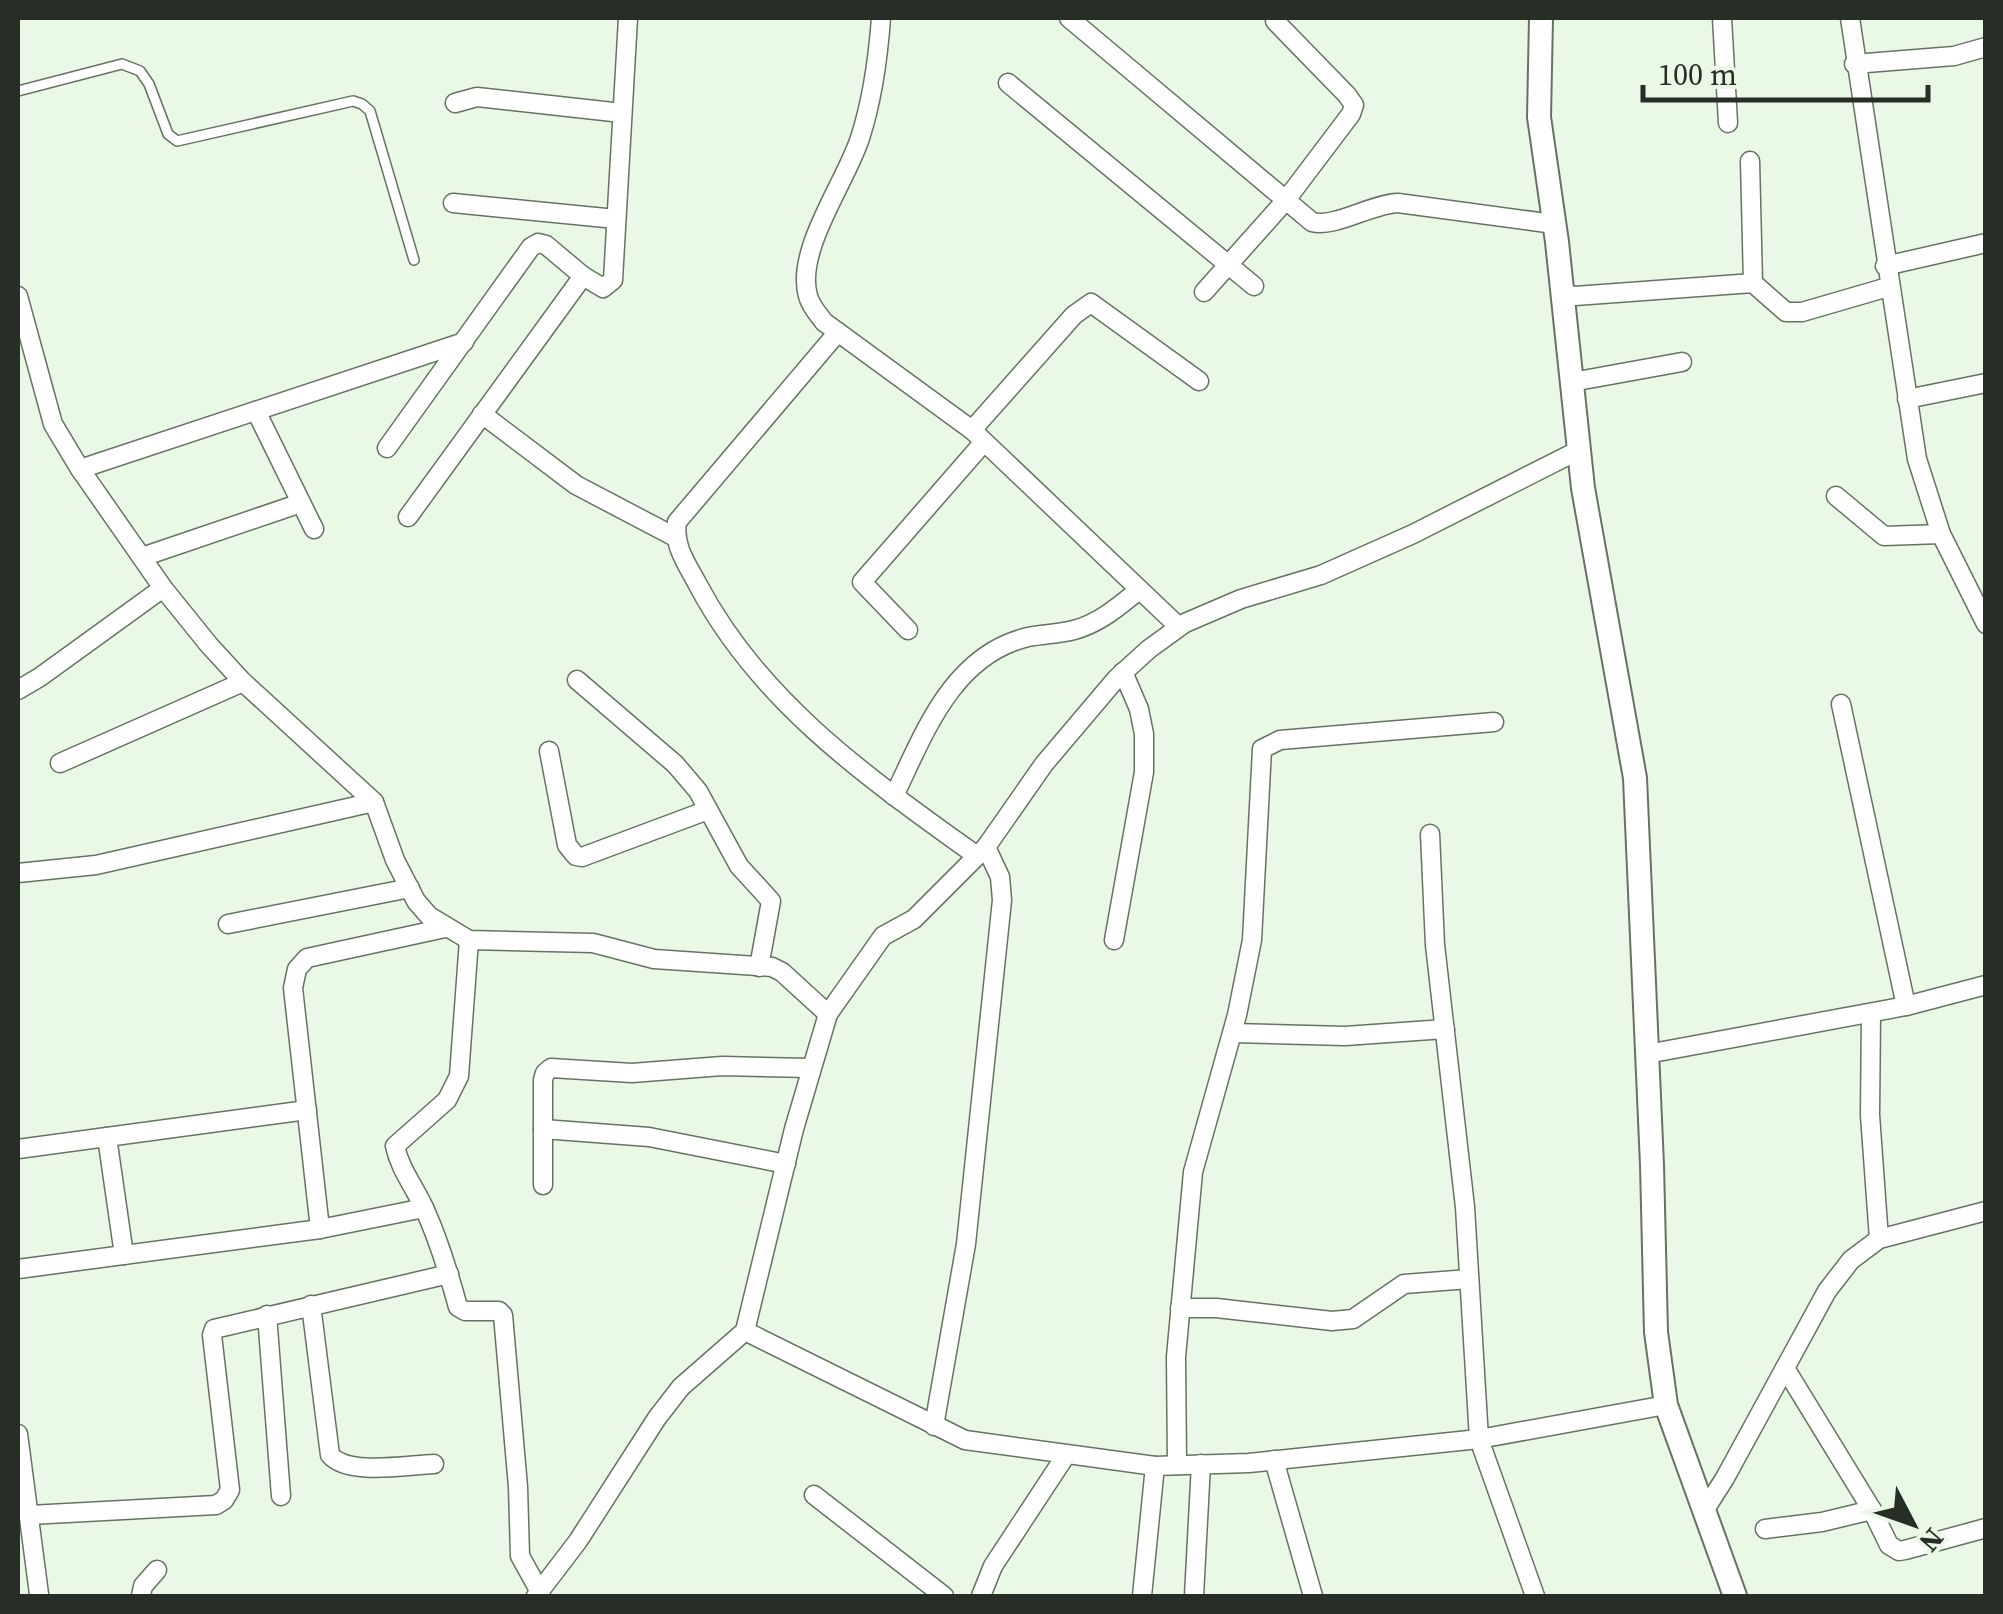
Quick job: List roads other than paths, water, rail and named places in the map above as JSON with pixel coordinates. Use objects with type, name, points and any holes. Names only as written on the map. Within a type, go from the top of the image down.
[{"type":"street","points":[[387,448],[531,247],[538,243],[546,245],[582,276],[604,288],[613,280],[628,18]]},
{"type":"street","points":[[881,18],[876,76],[860,140],[812,247],[807,268],[808,300],[824,322],[978,436],[1178,626]]},
{"type":"street","points":[[1069,18],[1316,224],[1380,204],[1398,203],[1554,224]]},
{"type":"street","points":[[1541,18],[1539,117],[1583,488],[1635,778],[1656,1332],[1666,1405],[1736,1596]]},
{"type":"street","points":[[1722,18],[1728,123]]},
{"type":"street","points":[[1850,18],[1888,288],[1923,487],[1940,534],[1986,624]]},
{"type":"street","points":[[1204,292],[1286,200],[1354,105],[1275,21]]},
{"type":"street","points":[[1854,64],[1954,56],[1986,47]]},
{"type":"street","points":[[1008,83],[1254,286]]},
{"type":"street","points":[[455,103],[477,97],[622,113]]},
{"type":"street","points":[[1750,160],[1753,282],[1786,312],[1802,312],[1888,288]]},
{"type":"street","points":[[453,202],[616,219]]},
{"type":"street","points":[[1885,266],[1986,243]]},
{"type":"street","points":[[408,517],[582,276]]},
{"type":"street","points":[[1562,294],[1753,282]]},
{"type":"street","points":[[18,296],[23,343],[53,424],[80,469],[163,588],[244,682],[374,802],[390,848],[429,916],[468,940],[593,943],[654,959],[782,972],[828,1014]]},
{"type":"street","points":[[908,630],[862,582],[1074,315],[1091,303],[1101,308],[1198,381]]},
{"type":"street","points":[[674,537],[677,522],[838,332]]},
{"type":"street","points":[[80,469],[464,342]]},
{"type":"street","points":[[1572,382],[1682,362]]},
{"type":"street","points":[[1906,399],[1986,382]]},
{"type":"street","points":[[256,411],[314,529]]},
{"type":"street","points":[[482,414],[576,485],[674,537],[715,616],[744,658],[783,703],[894,796],[981,852],[1000,876],[1002,900],[966,1244],[934,1426]]},
{"type":"street","points":[[538,1594],[681,1387],[744,1331],[810,1068],[828,1014],[883,936],[914,919],[981,852],[1044,764],[1124,672],[1178,626],[1374,552],[1579,450]]},
{"type":"street","points":[[1836,496],[1884,536],[1940,534]]},
{"type":"street","points":[[142,557],[302,503]]},
{"type":"street","points":[[18,690],[163,588]]},
{"type":"street","points":[[894,796],[942,700],[960,678],[983,660],[1026,638],[1075,630],[1108,615],[1139,590]]},
{"type":"street","points":[[1114,940],[1144,772],[1142,722],[1124,672]]},
{"type":"street","points":[[577,680],[674,764],[698,791],[739,866],[771,901],[759,967]]},
{"type":"street","points":[[60,763],[244,682]]},
{"type":"street","points":[[1841,704],[1906,1006]]},
{"type":"street","points":[[1177,1465],[1176,1357],[1193,1172],[1232,1033],[1252,940],[1262,749],[1280,740],[1494,722]]},
{"type":"street","points":[[548,751],[568,845],[576,856],[708,810]]},
{"type":"street","points":[[18,874],[96,864],[374,802]]},
{"type":"street","points":[[1430,834],[1435,945],[1465,1207],[1478,1439],[1535,1596]]},
{"type":"street","points":[[228,924],[410,888]]},
{"type":"street","points":[[320,1229],[293,988],[296,968],[307,958],[445,928]]},
{"type":"street","points":[[468,940],[460,1076],[447,1100],[395,1146],[399,1164],[424,1208],[460,1310],[499,1311],[502,1315],[518,1487],[520,1556],[538,1594]]},
{"type":"street","points":[[1647,1054],[1906,1006],[1986,985]]},
{"type":"street","points":[[1871,1013],[1870,1115],[1879,1240]]},
{"type":"street","points":[[1232,1033],[1345,1036],[1445,1030]]},
{"type":"street","points":[[543,1186],[544,1080],[551,1068],[632,1072],[722,1066],[810,1068]]},
{"type":"street","points":[[18,1149],[307,1110]]},
{"type":"street","points":[[543,1129],[649,1137],[786,1164]]},
{"type":"street","points":[[107,1137],[124,1255]]},
{"type":"street","points":[[18,1270],[320,1229],[424,1208]]},
{"type":"street","points":[[1704,1510],[1827,1291],[1851,1260],[1879,1240],[1986,1211]]},
{"type":"street","points":[[30,1516],[216,1504],[224,1500],[230,1490],[212,1335],[220,1326],[449,1274]]},
{"type":"street","points":[[1180,1308],[1216,1308],[1332,1322],[1353,1319],[1404,1284],[1469,1279]]},
{"type":"street","points":[[311,1305],[330,1455],[336,1463],[352,1468],[434,1464]]},
{"type":"street","points":[[267,1315],[281,1496]]},
{"type":"street","points":[[744,1331],[964,1440],[1155,1466],[1274,1460],[1478,1439],[1666,1405]]},
{"type":"street","points":[[1785,1368],[1872,1510],[1889,1545],[1900,1551],[1986,1528]]},
{"type":"street","points":[[18,1434],[39,1594]]},
{"type":"street","points":[[980,1596],[994,1566],[1066,1456]]},
{"type":"street","points":[[1274,1460],[1313,1596]]},
{"type":"street","points":[[1194,1596],[1201,1464]]},
{"type":"street","points":[[1142,1596],[1155,1466]]},
{"type":"street","points":[[814,1496],[944,1596]]},
{"type":"street","points":[[1765,1528],[1822,1522],[1872,1510]]},
{"type":"street","points":[[141,1596],[143,1586],[157,1570]]},
{"type":"lane","points":[[18,91],[122,64],[140,71],[168,134],[177,141],[353,101],[362,104],[370,111],[414,260]]}]
